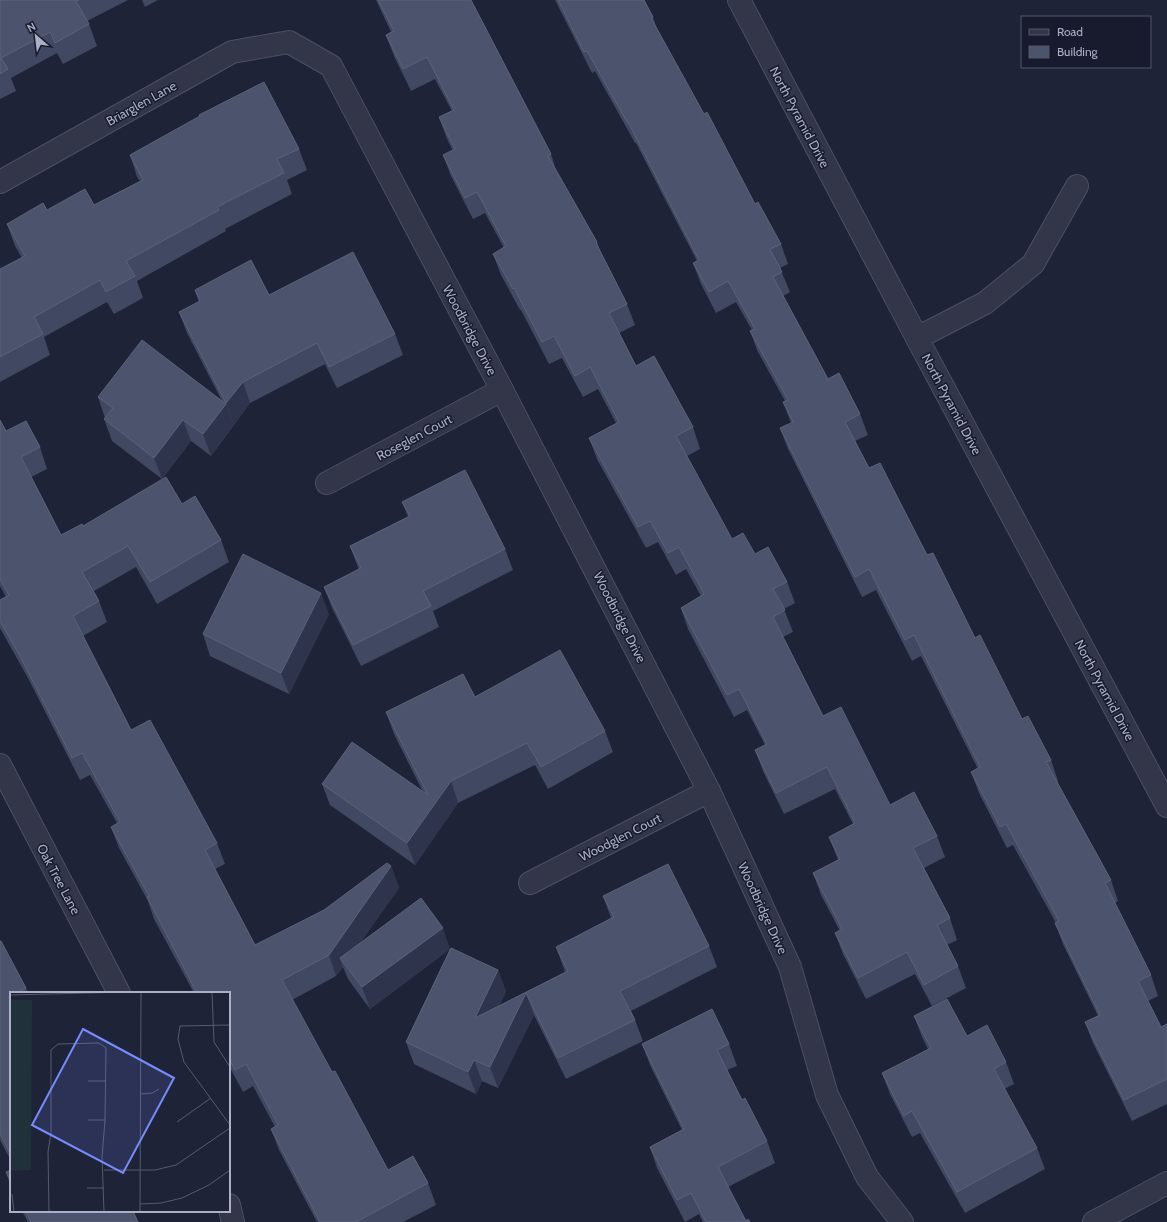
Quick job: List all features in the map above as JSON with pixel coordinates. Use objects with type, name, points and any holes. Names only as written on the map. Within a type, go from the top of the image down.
[{"type":"street","name":"North Pyramid Drive","points":[[739,0],[917,338],[1167,806]]},
{"type":"street","name":"Briarglen Lane","points":[[0,182],[232,52],[289,42]]},
{"type":"street","name":"Woodbridge Drive","points":[[289,42],[331,66],[502,390],[709,791],[790,967],[827,1095],[866,1177],[902,1222]]},
{"type":"street","points":[[917,338],[985,303],[1034,264],[1077,186]]},
{"type":"street","name":"Roseglen Court","points":[[327,483],[502,390]]},
{"type":"street","name":"Oak Tree Lane","points":[[0,765],[118,992]]},
{"type":"street","name":"Woodglen Court","points":[[530,883],[709,791]]},
{"type":"street","points":[[1094,1222],[1167,1183]]},
{"type":"street","points":[[230,1209],[233,1222]]},
{"type":"building","points":[[0,0],[79,0],[76,1],[89,24],[55,43],[50,32],[1,58],[8,69],[0,74]]},
{"type":"building","points":[[378,0],[471,0],[551,154],[548,156],[597,242],[596,243],[627,304],[609,313],[636,366],[654,356],[693,427],[676,436],[732,539],[743,533],[755,554],[768,547],[787,582],[773,589],[785,610],[773,617],[823,716],[841,707],[890,805],[914,792],[937,836],[913,848],[950,918],[937,925],[958,966],[924,985],[907,952],[858,978],[835,933],[842,929],[813,873],[840,859],[829,837],[855,823],[827,767],[776,793],[755,750],[767,744],[739,689],[727,695],[681,608],[704,594],[679,547],[668,553],[650,521],[638,527],[589,438],[619,422],[590,367],[575,376],[554,336],[542,342],[514,288],[513,289],[493,254],[506,246],[477,192],[465,198],[443,155],[455,149],[439,117],[454,110],[427,57],[403,69],[386,35],[394,31]]},
{"type":"building","points":[[558,0],[644,0],[653,17],[651,18],[704,114],[707,112],[755,204],[758,202],[781,244],[770,249],[782,272],[773,277],[828,379],[839,373],[860,414],[845,422],[869,468],[880,463],[927,555],[933,553],[975,638],[980,635],[1022,719],[1028,716],[1051,760],[1046,762],[1111,880],[1105,883],[1151,975],[1138,981],[1161,1027],[1167,1024],[1167,1079],[1124,1100],[1085,1022],[1100,1015],[1055,923],[1059,921],[1006,824],[1000,827],[971,772],[980,767],[914,635],[905,640],[869,569],[855,577],[780,428],[793,422],[783,402],[788,400],[750,331],[755,329],[728,281],[709,292],[693,263],[699,260],[628,122],[587,51],[584,52]]},
{"type":"building","points":[[264,82],[299,149],[277,159],[284,173],[217,207],[219,210],[126,261],[135,276],[106,292],[100,280],[34,317],[43,334],[0,357],[0,269],[25,256],[7,224],[43,203],[47,210],[85,189],[94,205],[143,180],[130,155],[200,116],[199,115]]},
{"type":"building","points":[[353,252],[395,334],[329,367],[317,343],[243,382],[226,403],[179,312],[200,301],[195,290],[251,260],[269,295]]},
{"type":"building","points":[[142,340],[226,404],[203,434],[183,420],[154,458],[104,419],[113,408],[98,397]]},
{"type":"building","points":[[0,420],[6,431],[26,421],[40,447],[21,457],[61,535],[82,524],[83,526],[166,477],[182,504],[195,496],[221,540],[150,582],[128,546],[82,572],[99,601],[73,616],[131,730],[150,720],[217,843],[205,850],[255,945],[324,910],[387,863],[391,866],[329,955],[282,980],[332,1072],[335,1071],[388,1170],[413,1156],[428,1183],[356,1222],[320,1222],[271,1129],[278,1125],[246,1064],[235,1070],[230,1061],[230,992],[196,992],[147,897],[149,896],[111,827],[120,822],[82,753],[72,758],[21,658],[0,621],[0,600],[9,595],[0,579]]},
{"type":"building","points":[[465,470],[505,549],[423,591],[431,606],[353,645],[324,587],[361,568],[350,546],[410,516],[402,502]]},
{"type":"building","points":[[243,554],[321,593],[281,673],[203,634]]},
{"type":"building","points":[[560,650],[605,731],[541,767],[527,743],[451,781],[407,843],[322,784],[352,742],[428,795],[386,712],[463,674],[475,697]]},
{"type":"building","points":[[668,864],[709,946],[620,991],[635,1020],[558,1058],[526,993],[490,1067],[474,1060],[468,1072],[406,1042],[451,948],[498,970],[475,1018],[568,971],[556,947],[614,917],[603,896]]},
{"type":"building","points":[[421,898],[443,928],[362,987],[340,958]]},
{"type":"building","points":[[1,941],[26,988],[19,992],[10,992],[10,1153],[0,1134]]},
{"type":"building","points":[[947,999],[967,1036],[987,1025],[1006,1062],[994,1069],[1037,1148],[957,1192],[912,1111],[904,1116],[882,1073],[931,1048],[914,1016]]},
{"type":"building","points":[[712,1009],[729,1044],[717,1050],[742,1100],[745,1098],[767,1141],[718,1167],[746,1221],[748,1219],[750,1222],[706,1222],[691,1193],[677,1200],[650,1147],[684,1129],[642,1044]]},
{"type":"building","points":[[10,1170],[10,1180],[6,1172]]},
{"type":"building","points":[[26,1212],[133,1212],[138,1222],[31,1222]]}]
